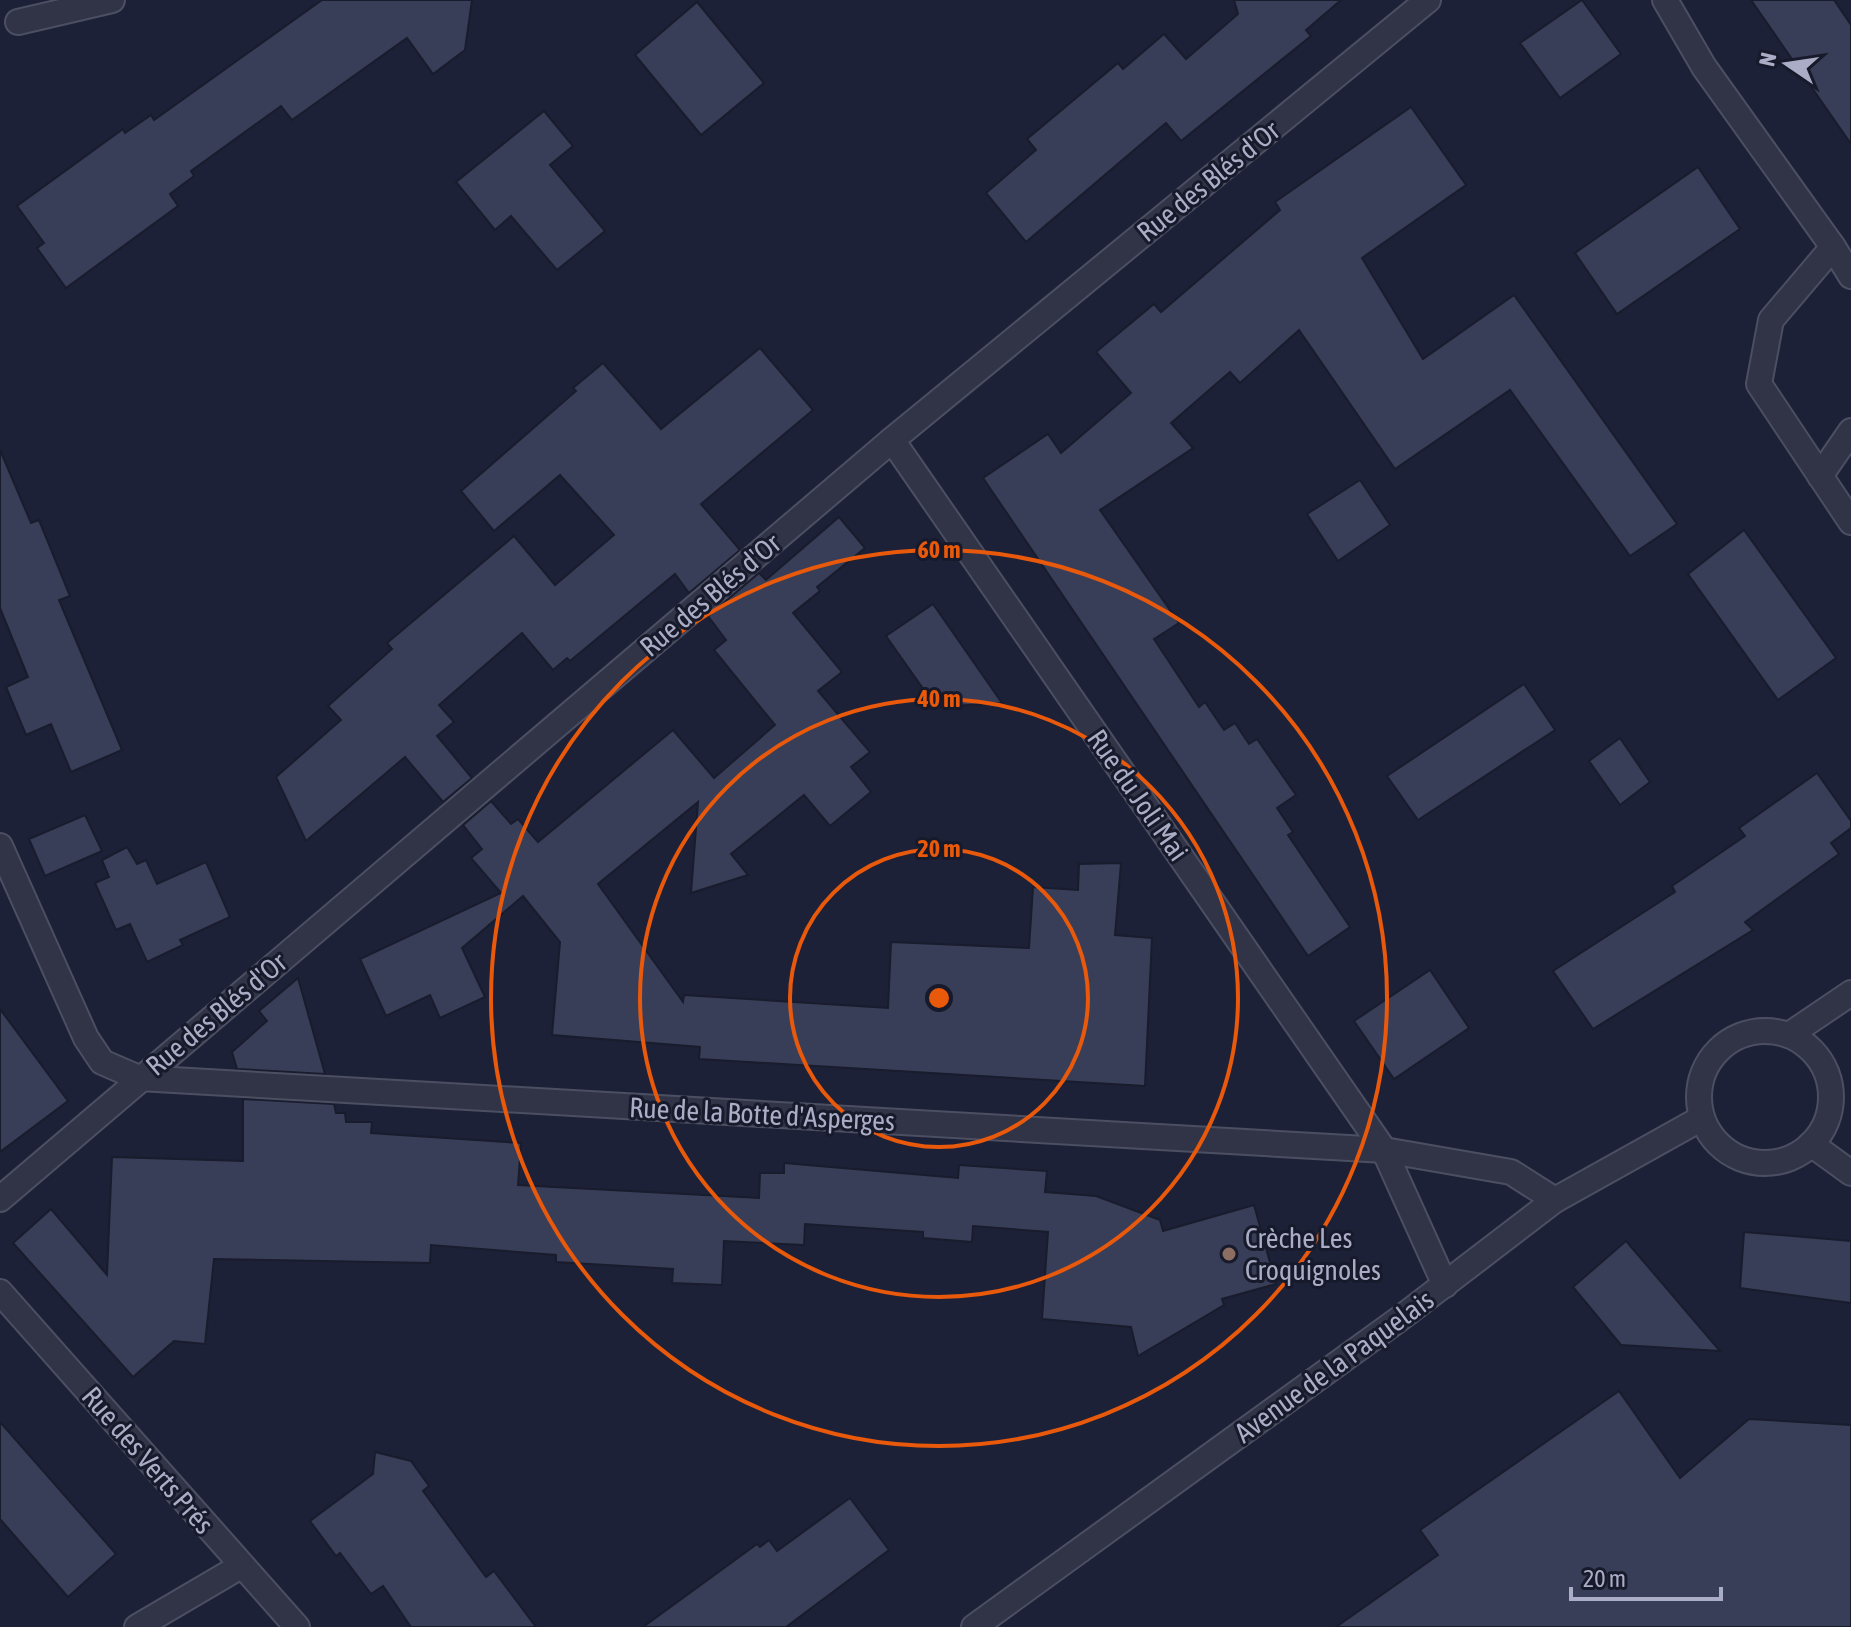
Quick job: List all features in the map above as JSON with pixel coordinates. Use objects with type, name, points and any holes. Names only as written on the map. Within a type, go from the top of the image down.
[{"type":"street","points":[[18,22],[112,0]]},
{"type":"street","name":"Rue des Blés d'Or","points":[[0,1199],[892,440],[1428,0]]},
{"type":"street","points":[[1665,0],[1704,67],[1851,276]]},
{"type":"street","points":[[1833,247],[1771,320],[1759,384],[1851,522]]},
{"type":"street","points":[[1820,476],[1851,431]]},
{"type":"street","name":"Rue du Joli Mai","points":[[892,440],[1384,1150]]},
{"type":"street","points":[[0,846],[86,1038],[102,1062],[139,1078]]},
{"type":"street","points":[[1789,1035],[1851,993]]},
{"type":"street","points":[[1767,1030],[1789,1035],[1807,1046],[1822,1063],[1829,1083],[1831,1105],[1824,1127],[1811,1144],[1793,1157],[1772,1163],[1750,1162],[1729,1153],[1713,1138],[1702,1118],[1699,1097],[1702,1076],[1719,1050],[1746,1033],[1767,1030]]},
{"type":"street","name":"Rue de la Botte d'Asperges","points":[[139,1078],[1384,1150],[1511,1172],[1555,1200]]},
{"type":"street","name":"Avenue de la Paquelais","points":[[974,1627],[1445,1285],[1555,1200],[1702,1118]]},
{"type":"street","points":[[1811,1144],[1851,1173]]},
{"type":"street","points":[[1384,1150],[1445,1285]]},
{"type":"street","name":"Rue des Verts Prés","points":[[0,1292],[297,1627]]},
{"type":"street","points":[[137,1627],[241,1566]]},
{"type":"building","points":[[322,0],[472,0],[465,50],[433,74],[407,38],[292,120],[281,106],[191,171],[194,176],[170,194],[178,206],[66,288],[37,248],[44,243],[17,206],[123,129],[125,133],[151,115],[154,120]]},
{"type":"building","points":[[1234,0],[1341,0],[1306,30],[1311,36],[1181,141],[1166,123],[1026,242],[986,193],[1036,150],[1027,139],[1118,63],[1123,69],[1164,34],[1186,59],[1238,14]]},
{"type":"building","points":[[1582,0],[1621,54],[1560,98],[1520,43]]},
{"type":"building","points":[[1751,0],[1834,0],[1851,25],[1851,144]]},
{"type":"building","points":[[697,2],[764,83],[701,135],[635,55]]},
{"type":"building","points":[[1411,107],[1466,185],[1362,258],[1423,359],[1514,295],[1677,524],[1630,556],[1510,390],[1395,469],[1299,330],[1240,383],[1230,372],[1171,423],[1193,448],[1100,510],[1179,623],[1154,639],[1199,707],[1205,702],[1224,730],[1235,723],[1249,744],[1257,739],[1296,795],[1277,808],[1293,832],[1288,835],[1350,927],[1308,956],[983,478],[1048,434],[1061,453],[1131,393],[1096,352],[1154,304],[1161,312],[1280,210],[1275,202]]},
{"type":"building","points":[[544,111],[573,146],[550,165],[605,231],[557,270],[511,216],[495,230],[456,182]]},
{"type":"building","points":[[1698,167],[1740,229],[1617,314],[1575,253]]},
{"type":"building","points":[[760,348],[813,410],[701,504],[740,550],[689,593],[675,574],[570,661],[567,658],[553,670],[522,633],[439,705],[454,722],[437,736],[472,778],[443,802],[405,757],[306,841],[276,777],[341,720],[328,706],[392,649],[387,643],[514,536],[555,585],[614,535],[560,475],[494,531],[461,491],[576,391],[573,388],[603,363],[661,429]]},
{"type":"building","points":[[0,450],[31,523],[39,520],[70,596],[59,600],[122,750],[71,772],[51,724],[26,735],[6,687],[28,677],[0,608]]},
{"type":"building","points":[[1360,480],[1390,525],[1338,561],[1307,514]]},
{"type":"building","points":[[839,517],[865,548],[817,587],[820,591],[793,613],[842,672],[818,691],[870,752],[851,767],[871,792],[830,826],[804,795],[731,854],[748,875],[691,893],[698,802],[598,884],[683,1002],[684,995],[888,1008],[891,942],[1029,948],[1033,887],[1078,890],[1079,864],[1121,863],[1115,935],[1152,938],[1145,1086],[699,1059],[700,1047],[552,1035],[560,942],[523,896],[462,948],[485,997],[440,1018],[430,995],[386,1016],[360,959],[501,893],[471,858],[482,849],[463,825],[491,801],[511,824],[518,819],[538,842],[673,730],[714,778],[775,725],[714,650],[726,640],[708,616],[759,573],[766,580]]},
{"type":"building","points":[[1744,530],[1836,658],[1778,700],[1688,574]]},
{"type":"building","points":[[933,604],[1002,703],[936,707],[886,636]]},
{"type":"building","points":[[1524,684],[1555,730],[1418,820],[1387,776]]},
{"type":"building","points":[[1620,738],[1650,782],[1620,805],[1589,761]]},
{"type":"building","points":[[1817,773],[1851,821],[1851,828],[1831,843],[1839,854],[1745,922],[1753,930],[1593,1029],[1553,971],[1675,892],[1672,886],[1745,836],[1739,828]]},
{"type":"building","points":[[85,815],[102,851],[45,876],[29,839]]},
{"type":"building","points":[[127,847],[137,864],[146,860],[157,884],[206,862],[230,917],[180,940],[183,945],[147,962],[130,924],[116,930],[95,883],[109,877],[102,860]]},
{"type":"building","points":[[1430,970],[1469,1028],[1394,1079],[1354,1021]]},
{"type":"building","points":[[298,978],[325,1074],[237,1069],[232,1052],[267,1021],[259,1011]]},
{"type":"building","points":[[0,1009],[68,1101],[0,1152]]},
{"type":"building","points":[[243,1099],[334,1104],[336,1113],[345,1113],[346,1122],[372,1122],[371,1133],[521,1143],[518,1185],[759,1198],[760,1173],[784,1173],[784,1163],[958,1178],[959,1165],[1047,1171],[1045,1192],[1096,1196],[1160,1220],[1163,1231],[1254,1205],[1276,1284],[1222,1299],[1224,1305],[1138,1356],[1131,1327],[1042,1319],[1048,1232],[973,1226],[972,1242],[923,1238],[923,1232],[805,1224],[804,1245],[724,1241],[722,1285],[672,1283],[673,1269],[556,1262],[556,1255],[431,1245],[430,1263],[214,1259],[205,1344],[174,1341],[133,1377],[13,1243],[51,1209],[107,1275],[112,1157],[243,1161]]},
{"type":"building","points":[[1744,1232],[1851,1241],[1851,1303],[1740,1288]]},
{"type":"building","points":[[1626,1241],[1720,1351],[1621,1345],[1573,1287]]},
{"type":"building","points":[[1619,1391],[1680,1478],[1749,1419],[1851,1425],[1851,1627],[1336,1627],[1438,1555],[1420,1530]]},
{"type":"building","points":[[0,1422],[116,1554],[68,1597],[0,1519]]},
{"type":"building","points":[[375,1452],[411,1461],[429,1486],[423,1491],[486,1577],[494,1571],[536,1627],[411,1627],[383,1586],[371,1594],[340,1553],[336,1556],[310,1521],[373,1474]]},
{"type":"building","points":[[850,1498],[889,1550],[786,1627],[643,1627],[757,1544],[760,1547],[769,1540],[777,1551]]},
{"type":"place","name":"Crèche Les Croquignoles","points":[[1229,1254]]}]
